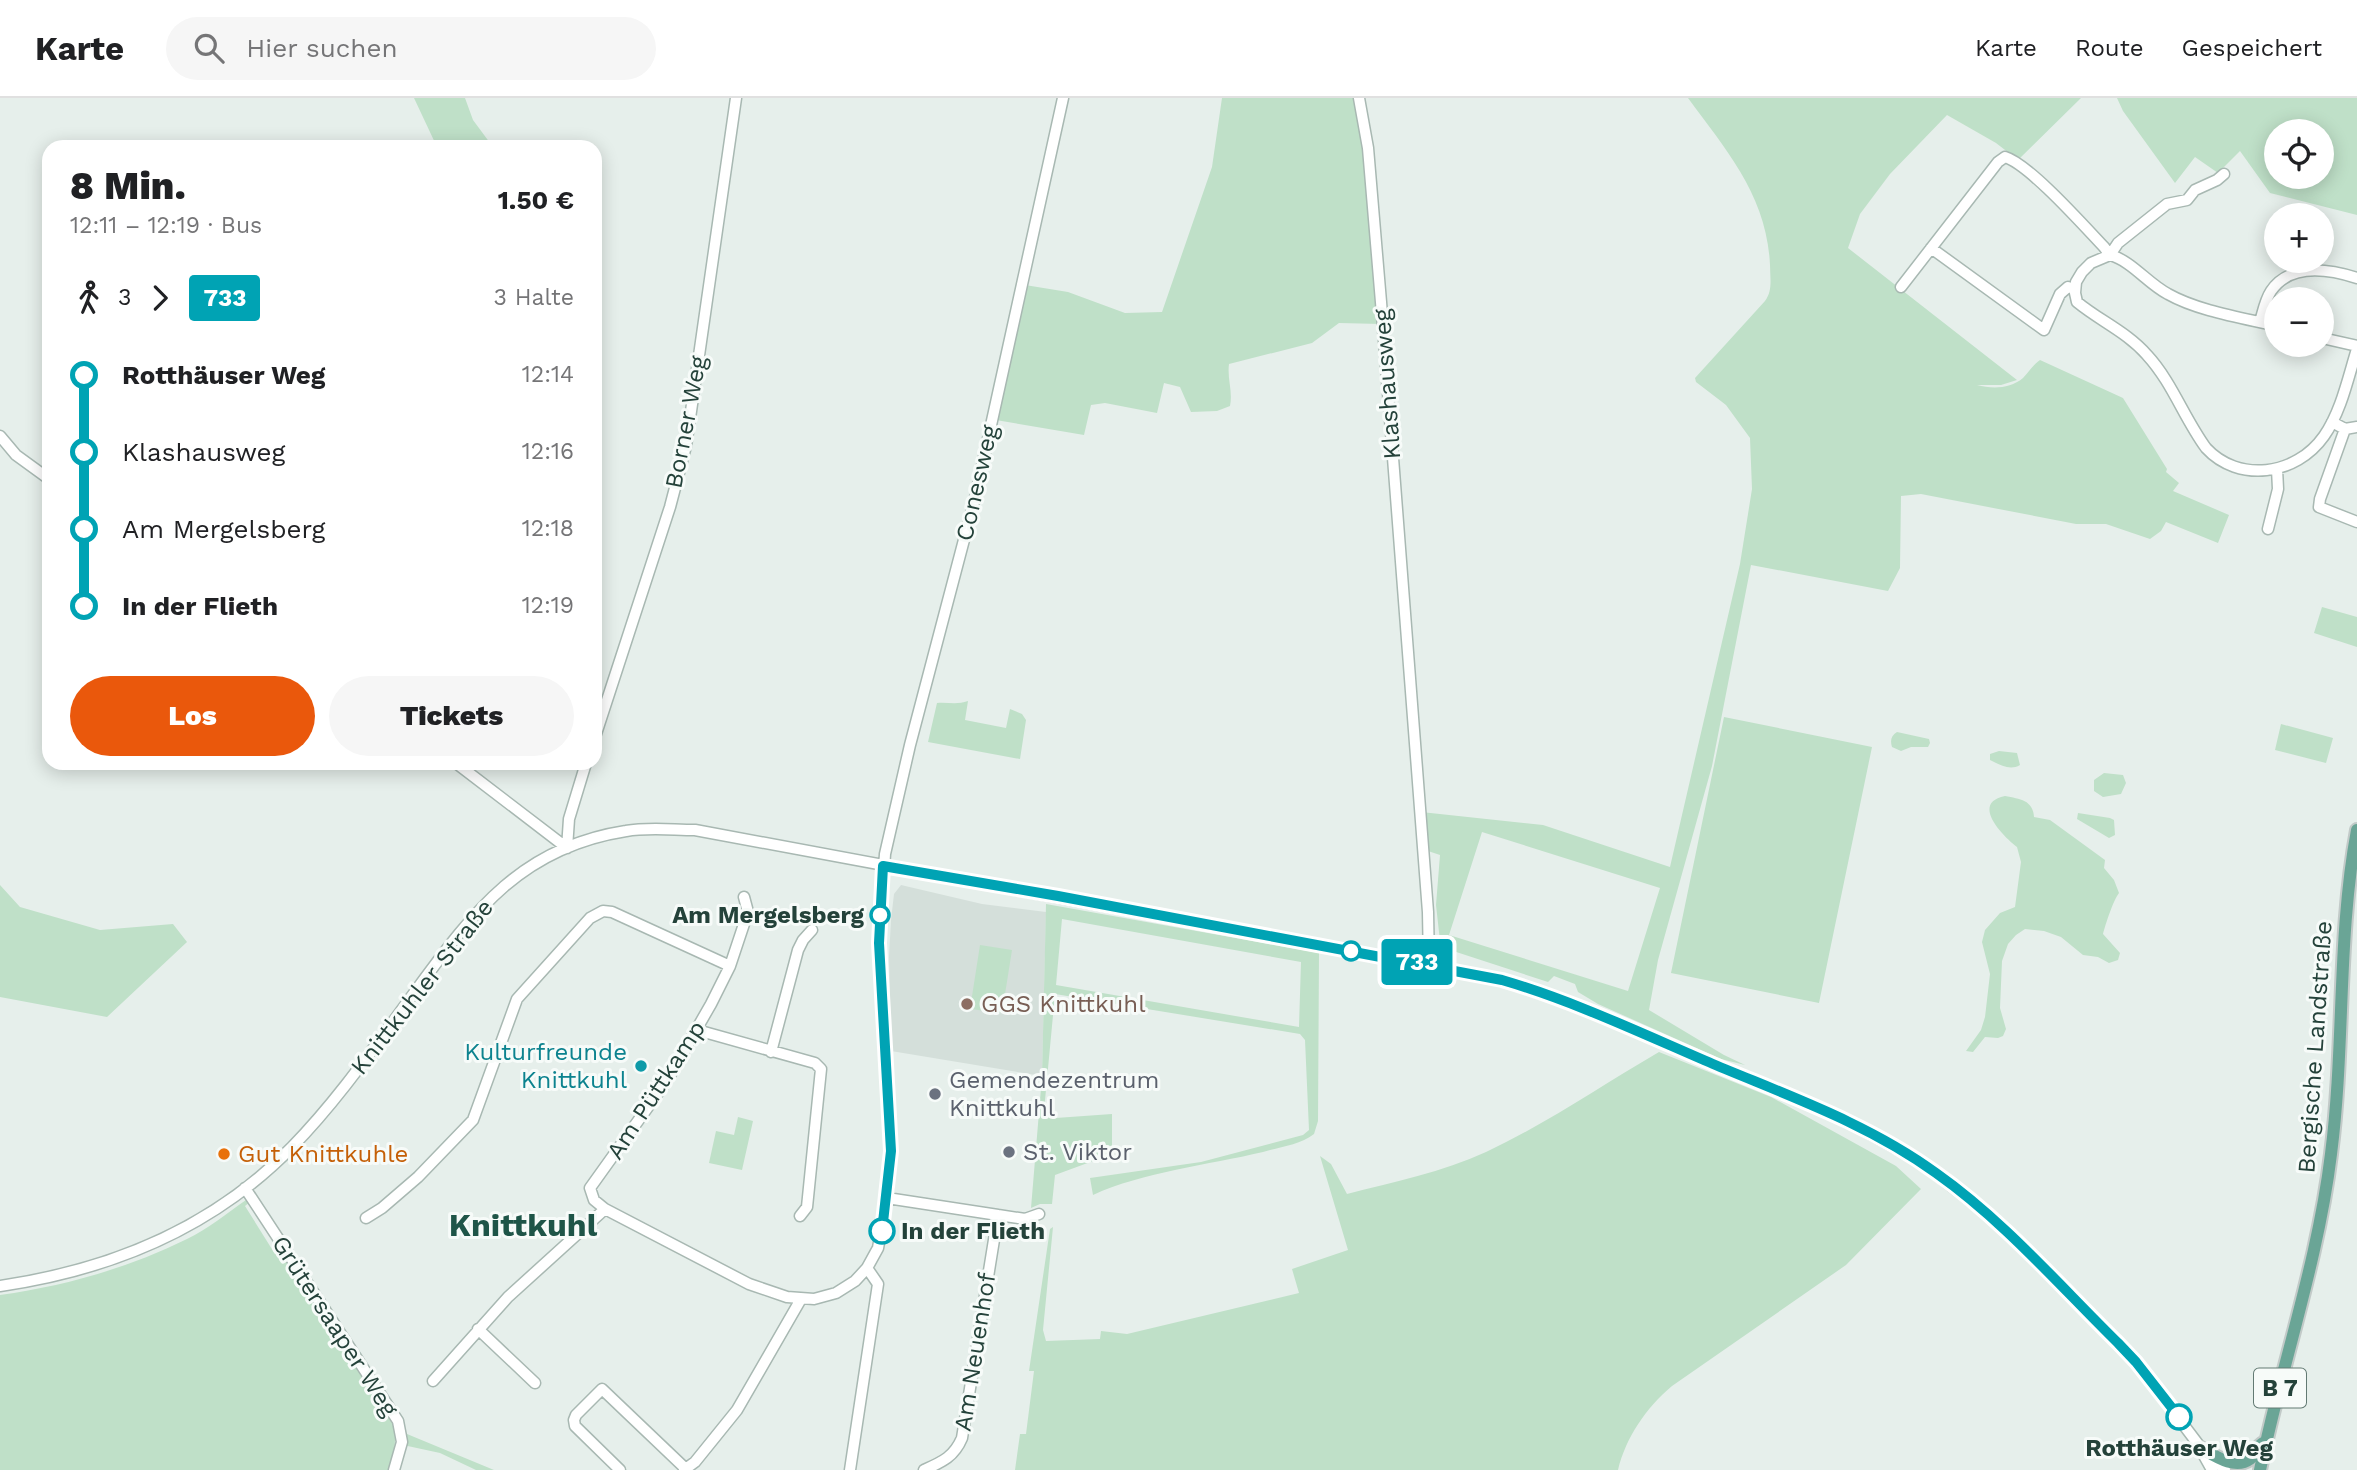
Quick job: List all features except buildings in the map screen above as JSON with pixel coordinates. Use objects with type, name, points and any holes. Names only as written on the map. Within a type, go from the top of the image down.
[{"type":"main road","name":"Bergische Landstraße","points":[[2260,1470],[2291,1347],[2328,1180],[2338,1090],[2348,890],[2357,830]]},
{"type":"main road","points":[[2201,1448],[2228,1463],[2238,1465],[2250,1459],[2258,1446],[2266,1442]]},
{"type":"street","name":"Borner Weg","points":[[602,716],[666,520],[686,446],[736,98]]},
{"type":"street","name":"Conesweg","points":[[883,866],[910,745],[975,498],[1063,98]]},
{"type":"street","name":"Klashausweg","points":[[1359,98],[1368,148],[1380,288],[1428,912],[1429,965]]},
{"type":"street","points":[[1901,287],[1998,162],[2006,157],[2029,173],[2109,255]]},
{"type":"street","points":[[2109,255],[2118,243],[2167,204],[2187,200],[2195,191],[2224,174]]},
{"type":"street","points":[[1931,248],[2044,331],[2060,294],[2068,287],[2075,289]]},
{"type":"street","points":[[2264,323],[2183,301],[2162,290],[2123,260],[2109,255],[2098,258],[2082,272],[2075,289],[2077,302],[2132,338],[2149,356],[2165,378],[2199,439],[2215,458],[2242,470],[2259,472],[2277,469],[2314,448],[2332,422],[2357,348],[2334,341]]},
{"type":"street","points":[[2260,322],[2272,290],[2290,275],[2319,270],[2357,278]]},
{"type":"street","points":[[2332,422],[2345,429],[2357,427]]},
{"type":"street","points":[[2345,429],[2319,507],[2357,522]]},
{"type":"street","points":[[0,436],[16,455],[42,474]]},
{"type":"street","points":[[2267,529],[2278,489],[2277,469]]},
{"type":"street","points":[[465,770],[567,848]]},
{"type":"street","points":[[567,848],[569,819],[584,770]]},
{"type":"street","name":"Knittkuhler Straße","points":[[0,1286],[65,1275],[117,1259],[187,1226],[246,1188],[290,1149],[325,1111],[451,942],[481,906],[513,878],[546,857],[592,839],[628,831],[695,830],[1429,965],[1502,980],[1582,1008],[1842,1118],[1919,1161],[1990,1216],[2136,1362],[2201,1448],[2225,1470]]},
{"type":"street","points":[[433,1381],[478,1329],[543,1263],[605,1209],[748,1284],[774,1294],[801,1299],[824,1298],[855,1280],[867,1268],[878,1248],[887,1198],[891,1151],[879,943],[883,866]]},
{"type":"street","name":"Am Püttkamp","points":[[605,1209],[594,1200],[590,1188],[664,1087],[697,1030],[730,966],[748,912],[744,897]]},
{"type":"street","points":[[366,1218],[418,1177],[473,1120],[517,999],[594,915],[603,911],[612,912],[730,966]]},
{"type":"street","points":[[771,1052],[798,950],[812,930]]},
{"type":"street","points":[[697,1030],[815,1063],[821,1069],[807,1207],[800,1216]]},
{"type":"street","name":"Grütersaaper Weg","points":[[246,1188],[398,1421],[402,1442],[394,1470]]},
{"type":"street","points":[[887,1198],[1025,1219],[1039,1214]]},
{"type":"street","name":"Am Neuenhof","points":[[924,1470],[947,1460],[959,1447],[962,1438],[998,1215]]},
{"type":"street","points":[[850,1470],[878,1284],[867,1268]]},
{"type":"street","points":[[620,1470],[575,1426],[576,1415],[602,1389],[685,1470],[695,1462],[737,1410],[801,1299]]},
{"type":"street","points":[[478,1329],[535,1384]]},
{"type":"street","points":[[2201,1448],[2212,1470]]},
{"type":"shaded area","name":"GGS Knittkuhl","points":[[901,885],[982,904],[1046,912],[1042,1076],[891,1051],[891,920],[894,894]]},
{"type":"green space","points":[[414,98],[465,98],[473,120],[488,140],[434,140]]},
{"type":"green space","points":[[1222,98],[1358,98],[1367,149],[1381,324],[1339,323],[1312,343],[1229,364],[1230,406],[1217,411],[1191,412],[1180,387],[1164,383],[1157,413],[1105,403],[1091,405],[1084,435],[996,420],[1025,285],[1068,292],[1125,313],[1162,312],[1212,167]]},
{"type":"green space","points":[[1688,98],[2081,98],[2018,160],[1996,143],[1947,115],[1890,174],[1860,214],[1848,248],[2017,380],[2001,385],[1977,385],[2007,386],[2023,378],[2040,360],[2123,398],[2167,469],[2166,472],[2179,483],[2173,491],[2229,515],[2218,543],[2166,522],[2161,531],[2150,539],[2106,524],[2076,524],[1921,494],[1901,496],[1900,568],[1888,591],[1751,565],[1712,766],[1658,960],[1649,1010],[1745,1065],[1721,1059],[1598,1004],[1578,992],[1575,984],[1554,976],[1548,982],[1444,948],[1440,941],[1436,905],[1440,855],[1425,850],[1421,812],[1543,825],[1670,867],[1740,564],[1752,489],[1750,438],[1726,405],[1696,382],[1695,378],[1765,301],[1770,284],[1767,240],[1753,196],[1730,156]],"holes":[[[1482,832],[1660,888],[1628,991],[1449,935]]]},
{"type":"green space","points":[[2117,98],[2357,98],[2357,215],[2334,209],[2334,203],[2310,203],[2270,193],[2267,189],[2334,189],[2334,119],[2264,119],[2264,185],[2240,151],[2218,173],[2195,157],[2175,183],[2123,111]]},
{"type":"green space","points":[[2322,607],[2357,617],[2357,647],[2314,633]]},
{"type":"green space","points":[[968,701],[965,720],[1006,728],[1010,709],[1022,714],[1026,720],[1020,759],[928,742],[937,703]]},
{"type":"green space","points":[[1724,717],[1872,747],[1819,1003],[1671,973]]},
{"type":"green space","points":[[2281,724],[2333,738],[2326,763],[2275,750]]},
{"type":"green space","points":[[1897,732],[1929,739],[1930,743],[1928,747],[1911,747],[1901,751],[1891,745],[1892,737]]},
{"type":"green space","points":[[1999,751],[2017,753],[2020,765],[2009,767],[1990,760],[1990,754]]},
{"type":"green space","points":[[2104,773],[2123,775],[2126,783],[2121,794],[2103,797],[2094,791],[2094,780]]},
{"type":"green space","points":[[2005,796],[2025,801],[2031,807],[2034,817],[2050,820],[2105,860],[2104,868],[2114,880],[2119,893],[2103,934],[2120,953],[2118,960],[2109,963],[2098,957],[2083,955],[2061,937],[2044,931],[2025,929],[2016,935],[2008,944],[2002,961],[2000,1008],[2006,1029],[2003,1036],[1998,1038],[1985,1037],[1973,1052],[1966,1051],[1981,1030],[1990,974],[1982,942],[1985,930],[2000,913],[2015,907],[2021,862],[2017,847],[1998,828],[1990,812],[1990,805]]},
{"type":"green space","points":[[2078,813],[2114,820],[2115,835],[2109,838],[2077,819]]},
{"type":"green space","points":[[0,885],[20,907],[100,930],[173,924],[187,942],[107,1017],[0,997]]},
{"type":"green space","points":[[1046,904],[1319,953],[1318,1121],[1314,1134],[1302,1141],[1133,1180],[1093,1195],[1090,1178],[1201,1162],[1303,1135],[1309,1130],[1305,1040],[1300,1034],[1055,994],[1044,1111],[1056,1118],[1112,1114],[1112,1154],[1055,1175],[1052,1204],[1040,1204],[1031,1208],[1042,1076]],"holes":[[[1062,919],[1301,962],[1299,1027],[1056,985]]]},
{"type":"green space","points":[[980,945],[1012,950],[1002,1013],[970,1009]]},
{"type":"green space","points":[[1659,1052],[1771,1097],[1896,1166],[1921,1189],[1846,1265],[1672,1386],[1646,1414],[1632,1435],[1618,1470],[1015,1470],[1020,1434],[1026,1434],[1034,1371],[1029,1371],[1050,1229],[1053,1227],[1043,1330],[1046,1341],[1100,1339],[1101,1331],[1127,1334],[1299,1293],[1292,1269],[1348,1250],[1320,1156],[1331,1164],[1347,1194],[1435,1171],[1470,1159],[1508,1141]]},
{"type":"green space","points":[[738,1117],[753,1121],[742,1170],[709,1163],[716,1131],[734,1135]]},
{"type":"green space","points":[[246,1200],[250,1202],[245,1206],[275,1254],[281,1251],[392,1423],[395,1441],[389,1470],[0,1470],[0,1295],[72,1281],[142,1259],[195,1235]]},
{"type":"green space","points":[[407,1434],[494,1470],[476,1470],[440,1453],[403,1445]]},
{"type":"bus line","name":"733","points":[[882,1231],[891,1151],[879,943],[883,866],[1058,896],[1502,980],[1541,992],[1614,1021],[1842,1118],[1892,1144],[1937,1173],[1990,1216],[2118,1343],[2179,1417]]},
{"type":"place","name":"Am Mergelsberg","points":[[880,915]]},
{"type":"place","name":"GGS Knittkuhl","points":[[967,1004]]},
{"type":"place","name":"Kulturfreunde Knittkuhl","points":[[641,1066]]},
{"type":"place","name":"Gemendezentrum Knittkuhl","points":[[935,1094]]},
{"type":"place","name":"St. Viktor","points":[[1009,1152]]},
{"type":"place","name":"Gut Knittkuhle","points":[[224,1154]]},
{"type":"place","name":"In der Flieth","points":[[882,1231]]},
{"type":"place","name":"Rotthäuser Weg","points":[[2179,1417]]},
{"type":"district","name":"Knittkuhl","points":[[523,1225]]}]
